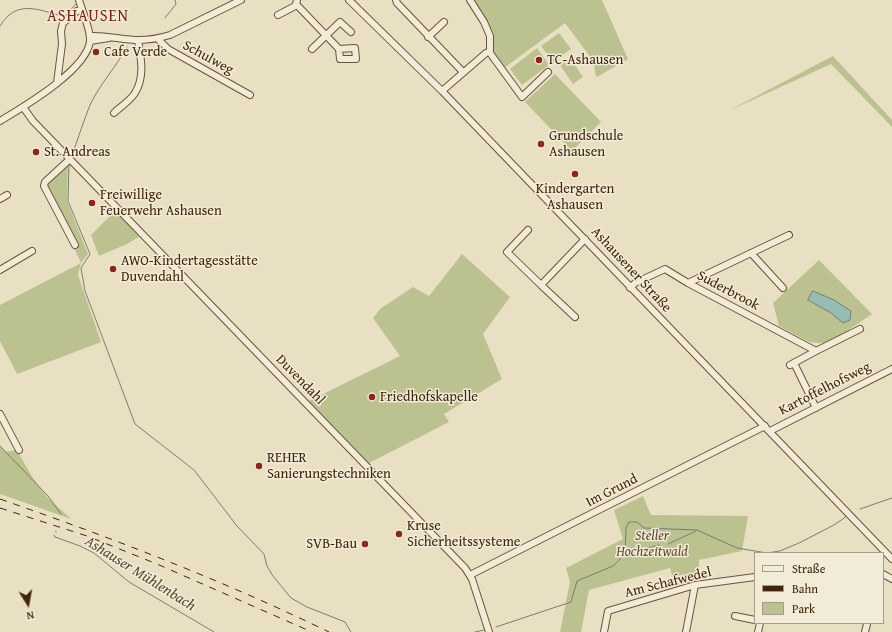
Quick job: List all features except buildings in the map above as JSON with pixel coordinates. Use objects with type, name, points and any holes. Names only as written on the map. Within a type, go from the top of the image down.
[{"type":"street","points":[[0,121],[57,83],[83,58],[88,49],[90,39],[79,0]]},
{"type":"street","points":[[90,39],[105,36],[138,40],[158,39],[170,35],[241,0]]},
{"type":"street","name":"Ashausener Straße","points":[[349,0],[442,91],[585,239],[630,288],[767,429],[880,551]]},
{"type":"street","points":[[390,0],[397,1],[428,37],[463,72]]},
{"type":"street","points":[[470,0],[484,22],[490,36],[490,53],[522,97],[548,72]]},
{"type":"street","points":[[278,15],[297,3],[339,49]]},
{"type":"street","points":[[57,83],[63,23],[77,11],[82,10]]},
{"type":"street","points":[[312,49],[340,22],[352,32]]},
{"type":"street","points":[[428,37],[444,22]]},
{"type":"street","name":"Schulweg","points":[[158,39],[168,50],[250,95]]},
{"type":"street","points":[[114,113],[135,93],[142,75],[138,40]]},
{"type":"street","points":[[442,91],[486,53]]},
{"type":"street","name":"Duvendahl","points":[[23,107],[33,121],[443,545],[470,575],[489,632]]},
{"type":"street","points":[[70,159],[45,182],[44,186],[75,245]]},
{"type":"street","points":[[0,199],[7,195]]},
{"type":"street","points":[[528,230],[507,252],[575,317]]},
{"type":"street","points":[[688,283],[789,235]]},
{"type":"street","points":[[541,285],[585,239]]},
{"type":"street","points":[[0,270],[32,251]]},
{"type":"street","points":[[751,253],[783,288]]},
{"type":"street","name":"Suderbrook","points":[[630,288],[635,283],[665,269],[688,283],[816,351]]},
{"type":"street","points":[[816,408],[792,364],[860,329]]},
{"type":"street","name":"Kartoffelhofsweg","points":[[767,429],[816,408],[892,369]]},
{"type":"street","points":[[0,414],[19,450]]},
{"type":"street","name":"Im Grund","points":[[470,575],[767,429]]},
{"type":"street","name":"Am Schafwedel","points":[[604,632],[608,611],[695,585],[754,577]]},
{"type":"street","points":[[686,632],[695,585]]},
{"type":"street","points":[[735,616],[754,620]]},
{"type":"street","points":[[865,632],[867,624]]},
{"type":"green space","points":[[472,0],[602,0],[628,59],[597,77],[594,62],[565,23],[504,68],[494,54],[493,34]]},
{"type":"green space","points":[[559,33],[571,49],[553,62],[541,46]]},
{"type":"green space","points":[[537,48],[549,65],[522,85],[510,69]]},
{"type":"green space","points":[[833,56],[892,120],[892,127],[831,64],[726,112]]},
{"type":"green space","points":[[570,58],[583,77],[573,84],[560,65]]},
{"type":"green space","points":[[555,74],[601,122],[572,151],[525,102]]},
{"type":"green space","points":[[68,165],[67,201],[88,254],[81,263],[47,189],[47,183]]},
{"type":"green space","points":[[116,210],[139,237],[99,256],[91,235]]},
{"type":"green space","points":[[462,254],[510,297],[483,334],[502,379],[444,414],[449,422],[369,463],[309,401],[400,356],[373,318],[380,309],[413,287],[429,296]]},
{"type":"green space","points":[[819,260],[872,314],[828,344],[809,342],[779,326],[773,303]]},
{"type":"green space","points":[[81,263],[78,275],[101,342],[17,374],[0,341],[0,305]]},
{"type":"green space","points":[[0,446],[6,452],[17,450],[31,475],[47,497],[71,519],[0,494]]},
{"type":"green space","name":"Steller Hochzeitwald","points":[[643,496],[651,515],[748,516],[742,551],[699,560],[699,580],[675,587],[670,568],[589,590],[581,632],[560,632],[570,582],[566,568],[623,539],[614,510]]},
{"type":"water","points":[[813,291],[834,300],[851,311],[850,320],[843,323],[831,313],[808,300]]},
{"type":"waterway","points":[[165,18],[176,4],[175,0]]},
{"type":"waterway","name":"Ashauser Mühlenbach","points":[[0,26],[6,18],[19,10],[40,10],[65,16],[76,4]]},
{"type":"waterway","points":[[73,152],[90,105],[98,90],[127,47]]},
{"type":"waterway","points":[[69,165],[68,201],[90,254],[81,268],[85,291],[135,424],[194,470],[237,526],[264,554],[267,566],[273,576],[291,598],[307,607],[345,622],[351,632]]},
{"type":"waterway","name":"Ashauser Mühlenbach","points":[[0,446],[48,496],[61,514]]},
{"type":"waterway","points":[[860,509],[892,498]]},
{"type":"waterway","points":[[774,552],[780,551],[799,543],[834,525],[847,516]]},
{"type":"waterway","points":[[496,627],[571,602],[577,581],[613,566],[625,554],[626,528],[629,522],[637,522],[644,528],[697,530],[737,548],[761,552]]},
{"type":"waterway","points":[[668,544],[696,531]]},
{"type":"waterway","name":"Ashauser Mühlenbach","points":[[54,535],[55,537],[94,553],[129,582],[214,632]]},
{"type":"waterway","points":[[626,553],[660,545]]},
{"type":"waterway","points":[[475,632],[484,630]]},
{"type":"railway","points":[[0,499],[84,529],[207,577],[329,632]]},
{"type":"railway","points":[[0,508],[87,536],[157,564],[312,632]]},
{"type":"place","name":"Cafe Verde","points":[[96,52]]},
{"type":"place","name":"TC-Ashausen","points":[[539,60]]},
{"type":"place","name":"Grundschule Ashausen","points":[[541,144]]},
{"type":"place","name":"St. Andreas","points":[[36,152]]},
{"type":"place","name":"Kindergarten Ashausen","points":[[575,174]]},
{"type":"place","name":"Freiwillige Feuerwehr Ashausen","points":[[92,203]]},
{"type":"place","name":"AWO-Kindertagesstätte Duvendahl","points":[[113,269]]},
{"type":"place","name":"Friedhofskapelle","points":[[372,397]]},
{"type":"place","name":"REHER Sanierungstechniken","points":[[259,466]]},
{"type":"place","name":"Kruse Sicherheitssysteme","points":[[399,534]]},
{"type":"place","name":"SVB-Bau","points":[[365,544]]},
{"type":"district","name":"ASHAUSEN","points":[[88,17]]}]
